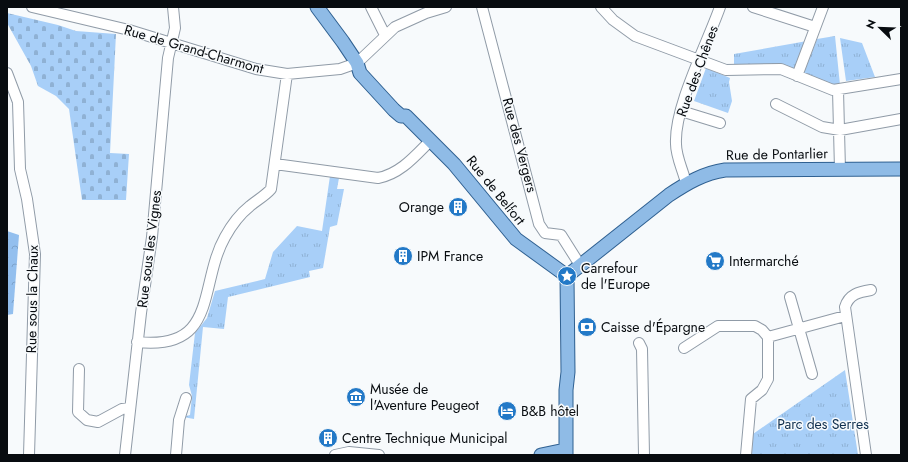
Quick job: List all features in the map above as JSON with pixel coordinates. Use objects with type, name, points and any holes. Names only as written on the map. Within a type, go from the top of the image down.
[{"type":"main road","points":[[317,7],[357,63]]},
{"type":"main road","name":"Rue de Belfort","points":[[357,63],[365,66],[406,111],[406,116],[454,164],[516,239],[567,276]]},
{"type":"main road","name":"Rue de Pontarlier","points":[[567,276],[686,183],[711,173],[725,170],[901,169]]},
{"type":"main road","points":[[541,455],[566,452],[566,390],[568,372],[567,276]]},
{"type":"street","name":"Rue de Grand-Charmont","points":[[32,7],[93,20],[173,42],[256,69],[287,74],[340,69],[357,63]]},
{"type":"street","name":"Rue sous les Vignes","points":[[125,455],[137,342],[152,237],[168,58],[173,42],[175,16],[173,7]]},
{"type":"street","points":[[371,7],[385,35]]},
{"type":"street","points":[[357,63],[385,35],[402,23],[446,7]]},
{"type":"street","name":"Rue des Vergers","points":[[482,7],[539,224],[545,233],[561,234],[580,265]]},
{"type":"street","points":[[601,7],[613,20],[635,36],[700,59],[726,70],[782,69],[830,90],[838,90],[901,79]]},
{"type":"street","name":"Rue des Chênes","points":[[686,183],[676,143],[681,110],[720,7]]},
{"type":"street","points":[[753,7],[815,27]]},
{"type":"street","points":[[797,76],[823,7]]},
{"type":"street","name":"Rue sous la Chaux","points":[[7,74],[18,102],[20,169],[27,198],[35,254],[29,455]]},
{"type":"street","points":[[137,342],[161,343],[170,341],[185,335],[194,326],[205,305],[218,252],[223,239],[230,227],[249,206],[265,196],[271,189],[287,74]]},
{"type":"street","points":[[838,90],[840,170]]},
{"type":"street","points":[[776,104],[822,127],[840,130],[901,118]]},
{"type":"street","points":[[681,110],[720,123]]},
{"type":"street","points":[[275,164],[378,178],[397,171],[430,141]]},
{"type":"street","points":[[866,455],[845,307],[850,296],[857,292],[871,290]]},
{"type":"street","points":[[790,297],[812,374]]},
{"type":"street","points":[[768,338],[846,316]]},
{"type":"street","points":[[684,348],[718,326],[755,326],[762,330],[768,338],[768,379],[762,390],[751,399],[746,455]]},
{"type":"street","points":[[638,343],[642,349],[644,455]]},
{"type":"street","points":[[79,369],[78,412],[87,420],[98,422],[122,409],[130,408]]},
{"type":"street","points":[[176,455],[179,420],[186,398]]},
{"type":"street","points":[[335,455],[349,452],[379,455]]},
{"type":"green space","points":[[7,13],[58,25],[76,31],[116,34],[110,153],[129,154],[126,200],[82,200],[69,109],[56,96],[38,86],[31,66],[7,23]]},
{"type":"green space","points":[[835,36],[840,85],[831,85],[804,73],[817,39]]},
{"type":"green space","points":[[840,38],[862,43],[875,77],[846,81]]},
{"type":"green space","points":[[807,41],[795,72],[734,68],[734,54]]},
{"type":"green space","points":[[706,68],[730,78],[729,82],[732,101],[728,113],[694,101]]},
{"type":"green space","points":[[330,176],[339,178],[337,189],[344,189],[337,225],[330,227],[323,268],[309,271],[310,277],[228,297],[224,329],[203,327],[194,419],[183,417],[190,415],[192,396],[189,385],[195,333],[207,318],[215,291],[265,279],[273,252],[297,226],[322,231]]},
{"type":"green space","points":[[7,231],[19,235],[13,314],[7,315]]},
{"type":"green space","name":"Parc des Serres","points":[[845,370],[858,455],[752,455],[753,434]]},
{"type":"place","name":"Orange","points":[[458,207]]},
{"type":"place","name":"IPM France","points":[[403,256]]},
{"type":"place","name":"Intermarché","points":[[715,261]]},
{"type":"place","name":"Carrefour de l'Europe","points":[[567,276]]},
{"type":"place","name":"Caisse d'Épargne","points":[[587,327]]},
{"type":"place","name":"Musée de l'Aventure Peugeot","points":[[356,397]]},
{"type":"place","name":"B&B hôtel","points":[[507,411]]},
{"type":"place","name":"Centre Technique Municipal","points":[[328,438]]}]
